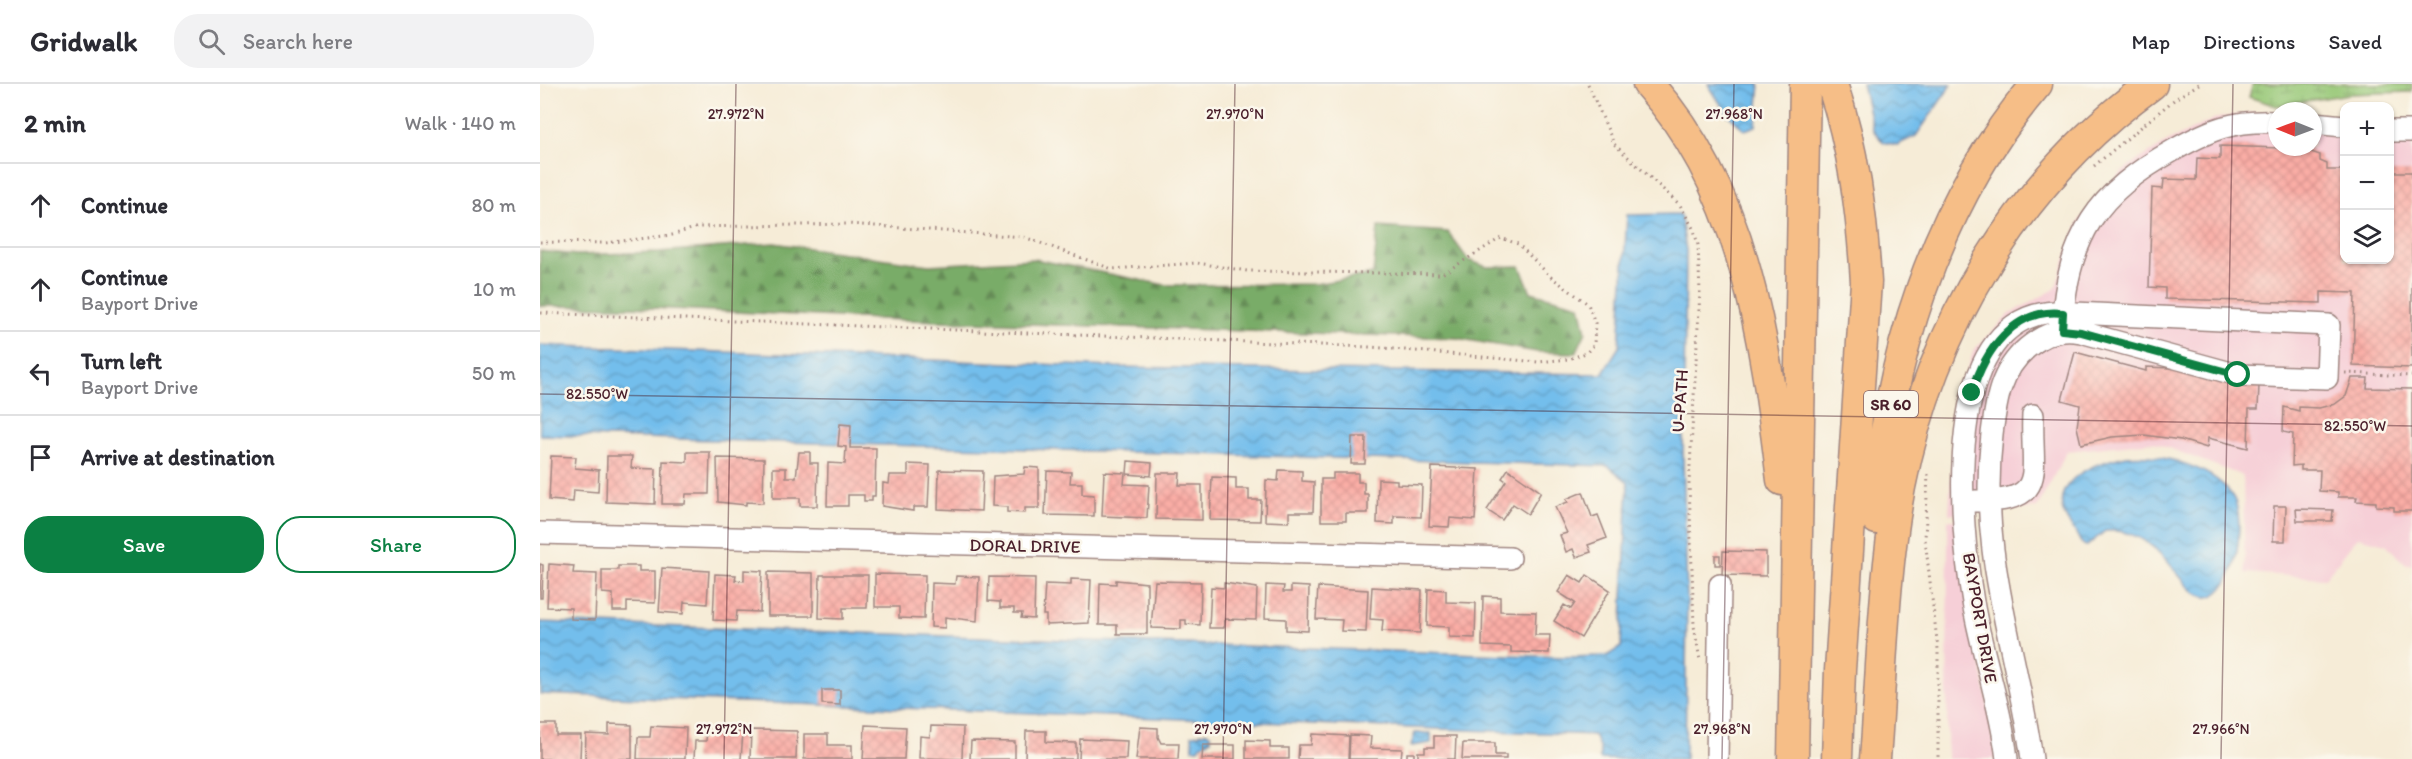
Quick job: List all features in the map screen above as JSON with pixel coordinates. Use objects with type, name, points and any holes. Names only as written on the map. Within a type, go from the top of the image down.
[{"type":"highway","points":[[1648,84],[1663,101],[1700,157],[1727,212],[1750,282],[1768,372],[1794,586]]},
{"type":"highway","points":[[1793,759],[1794,586],[1805,84]]},
{"type":"highway","points":[[1832,84],[1842,113],[1862,224],[1866,282],[1840,670],[1837,759]]},
{"type":"highway","name":"SR 60","points":[[1866,759],[1879,495],[1888,416],[1896,381],[1915,309],[1955,209],[1992,146],[2037,84]]},
{"type":"highway","name":"SR 60","points":[[1875,759],[1895,521],[1909,448],[1933,372],[1979,274],[2028,203],[2056,169],[2094,130],[2152,84]]},
{"type":"street","points":[[2062,321],[2065,290],[2087,226],[2121,183],[2148,165],[2213,129],[2245,121],[2268,122]]},
{"type":"street","points":[[2322,124],[2340,126]]},
{"type":"street","points":[[2394,131],[2412,131]]},
{"type":"street","name":"BAYPORT DRIVE","points":[[2007,759],[1974,604],[1966,548],[1964,501],[1969,407],[1983,363],[1997,341],[2014,326],[2043,313],[2062,321],[2015,359],[2004,376],[1995,412],[1989,501],[1998,595],[2032,759]]},
{"type":"street","points":[[2062,321],[2329,325],[2327,378],[2238,375],[2081,332],[2062,321]]},
{"type":"street","points":[[1964,501],[1989,501],[2024,495],[2031,484],[2033,415]]},
{"type":"street","name":"DORAL DRIVE","points":[[540,533],[1510,558]]},
{"type":"street","points":[[1717,759],[1720,585]]},
{"type":"path","name":"U-PATH","points":[[1588,84],[1614,144],[1680,205],[1694,230],[1698,245],[1700,292],[1689,483],[1694,626],[1700,661]]},
{"type":"path","points":[[540,242],[605,243],[672,235],[699,227],[848,224],[1024,237],[1112,269],[1197,263],[1247,272],[1442,274],[1501,238],[1518,244],[1551,277],[1588,304],[1595,323],[1594,345],[1586,353],[1569,359],[1538,362],[1371,347],[540,313]]},
{"type":"path","points":[[2328,373],[2412,376]]},
{"type":"shaded area","points":[[2247,113],[2268,114],[2268,156],[2322,156],[2322,117],[2340,118],[2340,264],[2394,264],[2394,123],[2412,122],[2412,565],[2407,565],[2386,544],[2358,537],[2325,578],[2245,573],[2243,476],[2153,442],[2067,451],[2037,508],[1949,514],[1955,404],[1974,350],[2010,314],[2055,289],[2079,222],[2098,195],[2129,166],[2169,141],[2214,119]]},
{"type":"shaded area","points":[[1948,520],[1956,520],[1997,759],[1947,759]]},
{"type":"green space","points":[[2253,84],[2412,84],[2412,92],[2349,94],[2300,102],[2268,103],[2249,97]]},
{"type":"green space","points":[[1378,227],[1448,232],[1468,260],[1487,267],[1520,266],[1531,292],[1580,305],[1586,332],[1576,353],[1537,352],[1456,338],[878,319],[630,307],[540,306],[540,251],[577,255],[658,252],[774,243],[929,265],[1034,259],[1165,285],[1315,284],[1373,274]]},
{"type":"water","points":[[1708,84],[1760,84],[1756,126],[1745,130],[1727,114]]},
{"type":"water","points":[[1862,84],[1952,84],[1916,136],[1897,145],[1883,142],[1873,130]]},
{"type":"water","points":[[1680,214],[1686,250],[1683,460],[1687,598],[1685,759],[1600,759],[1600,750],[1594,735],[540,694],[540,622],[1565,657],[1607,656],[1621,647],[1628,482],[1608,466],[540,435],[540,345],[1115,367],[1602,374],[1619,347],[1627,215]]},
{"type":"water","points":[[2127,456],[2155,457],[2186,464],[2215,478],[2234,499],[2239,523],[2239,538],[2232,570],[2218,593],[2208,597],[2198,595],[2157,551],[2143,540],[2126,533],[2105,531],[2087,546],[2081,542],[2064,514],[2062,500],[2065,489],[2085,471],[2113,459]]},
{"type":"water","points":[[1207,732],[1211,735],[1211,740],[1202,744],[1199,749],[1193,749],[1192,735]]},
{"type":"water","points":[[1415,733],[1431,733],[1431,743],[1411,746]]},
{"type":"building","points":[[2220,146],[2268,148],[2268,156],[2320,156],[2320,161],[2327,164],[2327,170],[2340,170],[2340,264],[2394,264],[2394,172],[2412,172],[2412,368],[2353,366],[2355,293],[2321,292],[2321,303],[2165,299],[2165,288],[2149,287],[2152,188],[2163,189],[2164,179],[2196,180],[2197,158],[2220,159]]},
{"type":"building","points":[[2075,352],[2146,371],[2146,367],[2197,369],[2259,385],[2258,409],[2249,409],[2248,448],[2208,438],[2207,448],[2181,440],[2144,435],[2112,437],[2081,444],[2077,427],[2080,405],[2062,400]]},
{"type":"building","points":[[2352,378],[2368,378],[2367,388],[2412,389],[2412,511],[2394,511],[2394,507],[2376,506],[2376,502],[2356,501],[2357,497],[2338,497],[2338,492],[2319,491],[2320,470],[2301,470],[2301,465],[2292,466],[2293,434],[2283,432],[2284,407],[2299,411],[2299,407],[2319,408],[2335,404],[2346,396]]},
{"type":"building","points":[[840,424],[851,425],[850,448],[876,448],[875,496],[872,496],[872,501],[864,501],[864,495],[848,495],[848,506],[827,506],[828,463],[845,464],[846,447],[838,446]]},
{"type":"building","points":[[1352,437],[1366,437],[1365,464],[1351,464]]},
{"type":"building","points":[[687,452],[710,452],[709,494],[686,494],[685,504],[662,504],[663,461],[687,462]]},
{"type":"building","points":[[799,452],[810,452],[810,463],[818,463],[817,506],[800,506],[800,498],[773,498],[773,468],[786,468],[786,477],[796,477]]},
{"type":"building","points":[[551,456],[576,457],[575,468],[599,470],[598,492],[574,490],[573,502],[549,500]]},
{"type":"building","points":[[607,456],[632,456],[631,468],[656,469],[655,504],[606,502]]},
{"type":"building","points":[[717,458],[764,459],[763,503],[746,502],[746,505],[718,502]]},
{"type":"building","points":[[1128,461],[1152,463],[1151,476],[1127,474]]},
{"type":"building","points":[[908,464],[930,465],[928,507],[913,507],[913,511],[882,506],[883,483],[889,484],[890,475],[908,475]]},
{"type":"building","points":[[1025,467],[1039,468],[1039,508],[1025,508],[1025,513],[1007,512],[1007,507],[992,506],[993,476],[1024,474]]},
{"type":"building","points":[[1432,467],[1478,469],[1475,520],[1450,518],[1449,527],[1429,526]]},
{"type":"building","points":[[1508,469],[1541,492],[1528,514],[1513,504],[1502,520],[1487,510],[1506,481],[1502,478]]},
{"type":"building","points":[[939,470],[983,471],[981,511],[938,509]]},
{"type":"building","points":[[1279,470],[1302,471],[1302,481],[1314,482],[1313,512],[1289,512],[1289,522],[1265,521],[1266,480],[1278,481]]},
{"type":"building","points":[[1047,471],[1071,472],[1070,483],[1082,483],[1082,494],[1094,495],[1094,516],[1045,515]]},
{"type":"building","points":[[1104,472],[1125,473],[1124,484],[1149,485],[1147,518],[1102,516]]},
{"type":"building","points":[[1157,473],[1180,473],[1179,485],[1202,485],[1202,520],[1156,519]]},
{"type":"building","points":[[1333,473],[1358,473],[1358,482],[1364,482],[1364,494],[1368,494],[1368,513],[1346,513],[1346,521],[1321,521],[1321,479],[1333,479]]},
{"type":"building","points":[[1212,477],[1236,478],[1236,489],[1249,489],[1249,500],[1261,500],[1260,521],[1210,520]]},
{"type":"building","points":[[1378,479],[1397,480],[1397,484],[1422,485],[1421,517],[1394,516],[1394,524],[1377,523]]},
{"type":"building","points":[[1583,492],[1592,517],[1598,515],[1607,538],[1588,545],[1591,552],[1576,557],[1573,549],[1566,552],[1560,535],[1567,533],[1555,507],[1568,502],[1566,499]]},
{"type":"building","points":[[2274,506],[2286,506],[2285,541],[2273,541]]},
{"type":"building","points":[[2296,509],[2333,510],[2332,521],[2297,521]]},
{"type":"building","points":[[1723,551],[1766,552],[1766,576],[1722,575]]},
{"type":"building","points":[[1715,555],[1720,555],[1720,565],[1715,565]]},
{"type":"building","points":[[540,564],[543,565],[542,598],[540,598]]},
{"type":"building","points":[[549,564],[574,566],[573,573],[597,574],[595,620],[571,619],[571,608],[547,607]]},
{"type":"building","points":[[618,566],[639,566],[639,571],[655,571],[655,603],[627,602],[627,611],[613,611],[613,594],[602,593],[602,570],[618,570]]},
{"type":"building","points":[[662,568],[709,571],[707,604],[684,602],[683,614],[659,612]]},
{"type":"building","points":[[744,570],[762,571],[760,612],[737,611],[736,621],[713,620],[715,574],[736,575],[735,580],[744,581]]},
{"type":"building","points":[[768,572],[813,573],[813,616],[768,616]]},
{"type":"building","points":[[875,574],[925,575],[924,619],[899,618],[899,607],[875,607]]},
{"type":"building","points":[[820,575],[868,575],[867,608],[843,608],[843,619],[819,618]]},
{"type":"building","points":[[1569,575],[1582,583],[1587,575],[1610,590],[1581,638],[1554,621],[1564,605],[1571,609],[1575,603],[1558,592]]},
{"type":"building","points":[[956,576],[979,577],[977,621],[945,617],[945,628],[931,627],[932,583],[955,584]]},
{"type":"building","points":[[989,577],[1035,578],[1034,619],[1021,618],[1022,613],[1014,613],[1014,608],[1000,608],[1000,602],[988,601]]},
{"type":"building","points":[[1071,579],[1091,580],[1089,623],[1046,625],[1046,615],[1043,615],[1045,584],[1071,585]]},
{"type":"building","points":[[1116,580],[1147,583],[1147,634],[1117,634],[1117,625],[1099,625],[1100,583],[1116,584]]},
{"type":"building","points":[[1155,581],[1201,582],[1200,625],[1186,624],[1186,620],[1181,620],[1181,629],[1151,628]]},
{"type":"building","points":[[1224,583],[1257,588],[1256,620],[1225,619],[1224,628],[1209,628],[1211,587],[1224,588]]},
{"type":"building","points":[[1266,585],[1284,586],[1283,592],[1291,592],[1291,586],[1309,587],[1308,631],[1286,630],[1286,619],[1265,618]]},
{"type":"building","points":[[1318,587],[1368,590],[1366,632],[1341,631],[1342,620],[1316,619]]},
{"type":"building","points":[[1372,587],[1422,590],[1420,633],[1382,631],[1383,620],[1370,619]]},
{"type":"building","points":[[1428,589],[1446,590],[1446,602],[1476,603],[1475,638],[1449,637],[1449,627],[1427,626]]},
{"type":"building","points":[[1483,596],[1500,597],[1500,611],[1536,612],[1535,635],[1550,635],[1549,653],[1511,652],[1511,647],[1482,646]]},
{"type":"building","points":[[822,690],[840,690],[840,705],[822,704]]},
{"type":"building","points":[[540,724],[556,724],[556,735],[581,735],[580,759],[540,759]]},
{"type":"building","points":[[609,724],[632,725],[632,759],[585,759],[586,734],[609,735]]},
{"type":"building","points":[[865,725],[906,727],[904,759],[863,759]]},
{"type":"building","points":[[651,726],[686,728],[685,759],[637,759],[638,737],[650,737]]},
{"type":"building","points":[[931,726],[963,727],[962,759],[919,758],[920,736],[930,737]]},
{"type":"building","points":[[1140,727],[1158,728],[1161,743],[1179,743],[1178,759],[1136,759]]},
{"type":"building","points":[[751,730],[797,731],[796,759],[750,759]]},
{"type":"building","points":[[707,731],[743,732],[741,759],[694,759],[695,741],[706,741]]},
{"type":"building","points":[[1026,731],[1046,731],[1046,742],[1076,743],[1076,759],[1025,759]]},
{"type":"building","points":[[804,734],[828,734],[828,745],[852,745],[852,759],[804,759]]},
{"type":"building","points":[[1312,734],[1349,736],[1348,759],[1298,759],[1299,745],[1311,745]]},
{"type":"building","points":[[1350,735],[1371,736],[1370,748],[1402,749],[1401,759],[1349,759]]},
{"type":"building","points":[[1434,736],[1456,736],[1455,759],[1418,759],[1418,752],[1425,752],[1425,747],[1434,747]]},
{"type":"building","points":[[1080,739],[1127,741],[1126,759],[1079,759]]},
{"type":"building","points":[[1246,740],[1270,741],[1270,748],[1289,748],[1289,759],[1246,759]]},
{"type":"building","points":[[971,741],[1015,742],[1015,759],[970,759]]},
{"type":"building","points":[[1463,743],[1495,743],[1495,755],[1506,755],[1506,759],[1462,759]]},
{"type":"building","points":[[1203,745],[1235,745],[1235,759],[1202,759]]},
{"type":"building","points":[[1407,753],[1414,753],[1414,759],[1407,759]]},
{"type":"route","points":[[1972,393],[1983,363],[1997,341],[2021,321],[2049,312],[2063,313],[2062,330],[2081,332],[2238,375]]}]
